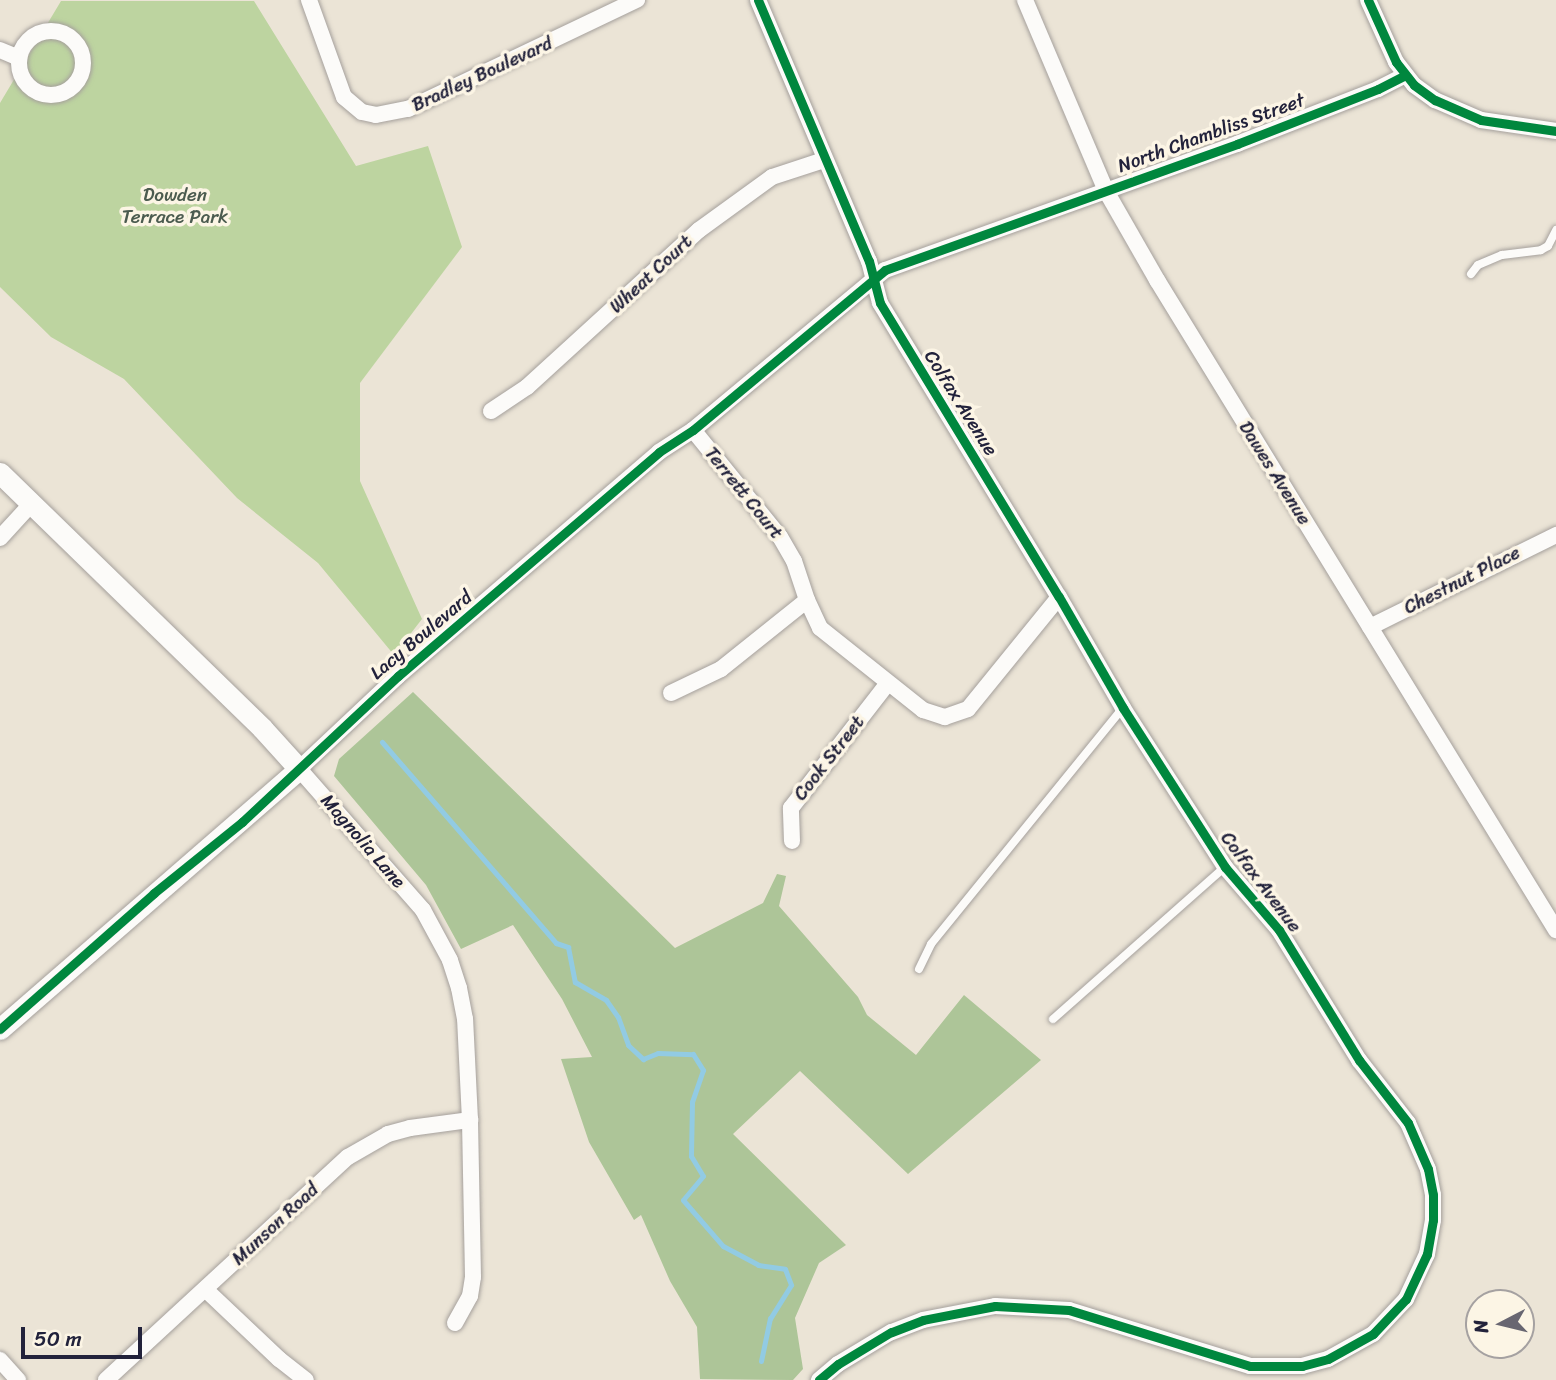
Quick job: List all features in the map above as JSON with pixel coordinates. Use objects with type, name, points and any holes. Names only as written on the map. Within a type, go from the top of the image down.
[{"type":"street","name":"Bradley Boulevard","points":[[309,0],[344,97],[362,112],[376,115],[408,109],[637,0]]},
{"type":"street","name":"Colfax Avenue","points":[[758,0],[874,280],[880,303],[1059,597],[1123,708],[1225,867],[1279,930],[1359,1060],[1408,1123],[1428,1169],[1433,1220],[1427,1254],[1406,1299],[1373,1334],[1352,1348],[1302,1366],[1276,1368],[1242,1365],[1069,1310],[995,1306],[923,1320],[891,1332],[838,1364],[819,1380]]},
{"type":"street","name":"Dawes Avenue","points":[[1024,0],[1107,191],[1157,280],[1556,930]]},
{"type":"street","points":[[1373,1],[1389,48],[1405,75],[1435,100],[1454,111],[1481,120],[1556,131]]},
{"type":"street","points":[[49,31],[58,32],[74,41],[79,48],[83,66],[81,75],[69,89],[61,93],[43,94],[28,85],[23,78],[19,58],[32,37],[49,31]]},
{"type":"street","points":[[0,50],[19,58]]},
{"type":"street","name":"North Chambliss Street","points":[[874,280],[885,270],[907,261],[1237,144],[1378,89],[1405,75]]},
{"type":"street","name":"Wheat Court","points":[[491,411],[527,387],[699,230],[772,177],[824,160]]},
{"type":"street","name":"Lacy Boulevard","points":[[0,1028],[299,769],[398,676],[659,452],[693,430],[874,280]]},
{"type":"street","name":"Terrett Court","points":[[693,430],[780,537],[794,561],[820,628],[933,715],[957,715],[968,709],[1059,597]]},
{"type":"street","name":"Magnolia Lane","points":[[0,473],[262,728],[399,881],[438,934],[456,979],[465,1019],[470,1120],[473,1277],[470,1296],[456,1323]]},
{"type":"street","points":[[0,538],[31,504]]},
{"type":"street","name":"Chestnut Place","points":[[1370,627],[1556,535]]},
{"type":"street","points":[[671,693],[721,669],[807,600]]},
{"type":"street","name":"Cook Street","points":[[792,841],[791,808],[888,683]]},
{"type":"street","name":"Munson Road","points":[[106,1380],[348,1157],[367,1144],[410,1128],[470,1120]]},
{"type":"street","points":[[205,1289],[279,1359],[306,1380]]},
{"type":"street","points":[[0,1360],[18,1380]]},
{"type":"lane","points":[[1471,274],[1478,265],[1502,255],[1541,250],[1548,246],[1556,230]]},
{"type":"lane","points":[[919,968],[931,944],[1123,708]]},
{"type":"lane","points":[[1053,1019],[1225,867]]},
{"type":"green space","name":"Dowden Terrace Park","points":[[61,1],[254,1],[356,166],[428,146],[462,247],[360,383],[360,481],[422,619],[394,655],[318,563],[237,498],[124,379],[51,337],[0,287],[0,103]]},
{"type":"green space","points":[[413,692],[675,948],[763,903],[777,874],[786,876],[779,906],[858,997],[867,1015],[916,1055],[964,995],[1041,1060],[908,1174],[800,1071],[733,1134],[846,1245],[819,1263],[795,1318],[803,1369],[793,1380],[700,1379],[697,1327],[670,1281],[641,1215],[634,1220],[589,1142],[561,1059],[592,1057],[562,999],[513,925],[461,949],[426,885],[334,776],[339,759]]},
{"type":"waterway","points":[[382,742],[556,943],[568,947],[575,982],[606,1000],[618,1017],[628,1045],[643,1059],[658,1053],[693,1054],[703,1070],[692,1102],[691,1156],[703,1176],[683,1200],[723,1246],[758,1265],[785,1269],[791,1285],[770,1318],[761,1361]]},
{"type":"cycle path","points":[[758,0],[869,261],[880,303],[1059,597],[1123,708],[1225,867],[1279,930],[1359,1060],[1408,1123],[1428,1169],[1433,1195],[1433,1220],[1427,1254],[1406,1299],[1373,1334],[1328,1359],[1302,1366],[1250,1366],[1069,1310],[995,1306],[923,1320],[891,1332],[838,1364],[819,1380]]},
{"type":"cycle path","points":[[1368,0],[1396,62],[1414,85],[1435,100],[1481,120],[1556,131]]},
{"type":"cycle path","points":[[0,1029],[154,893],[242,822],[398,676],[659,452],[693,430],[885,270],[1237,144],[1378,89],[1405,75]]}]
